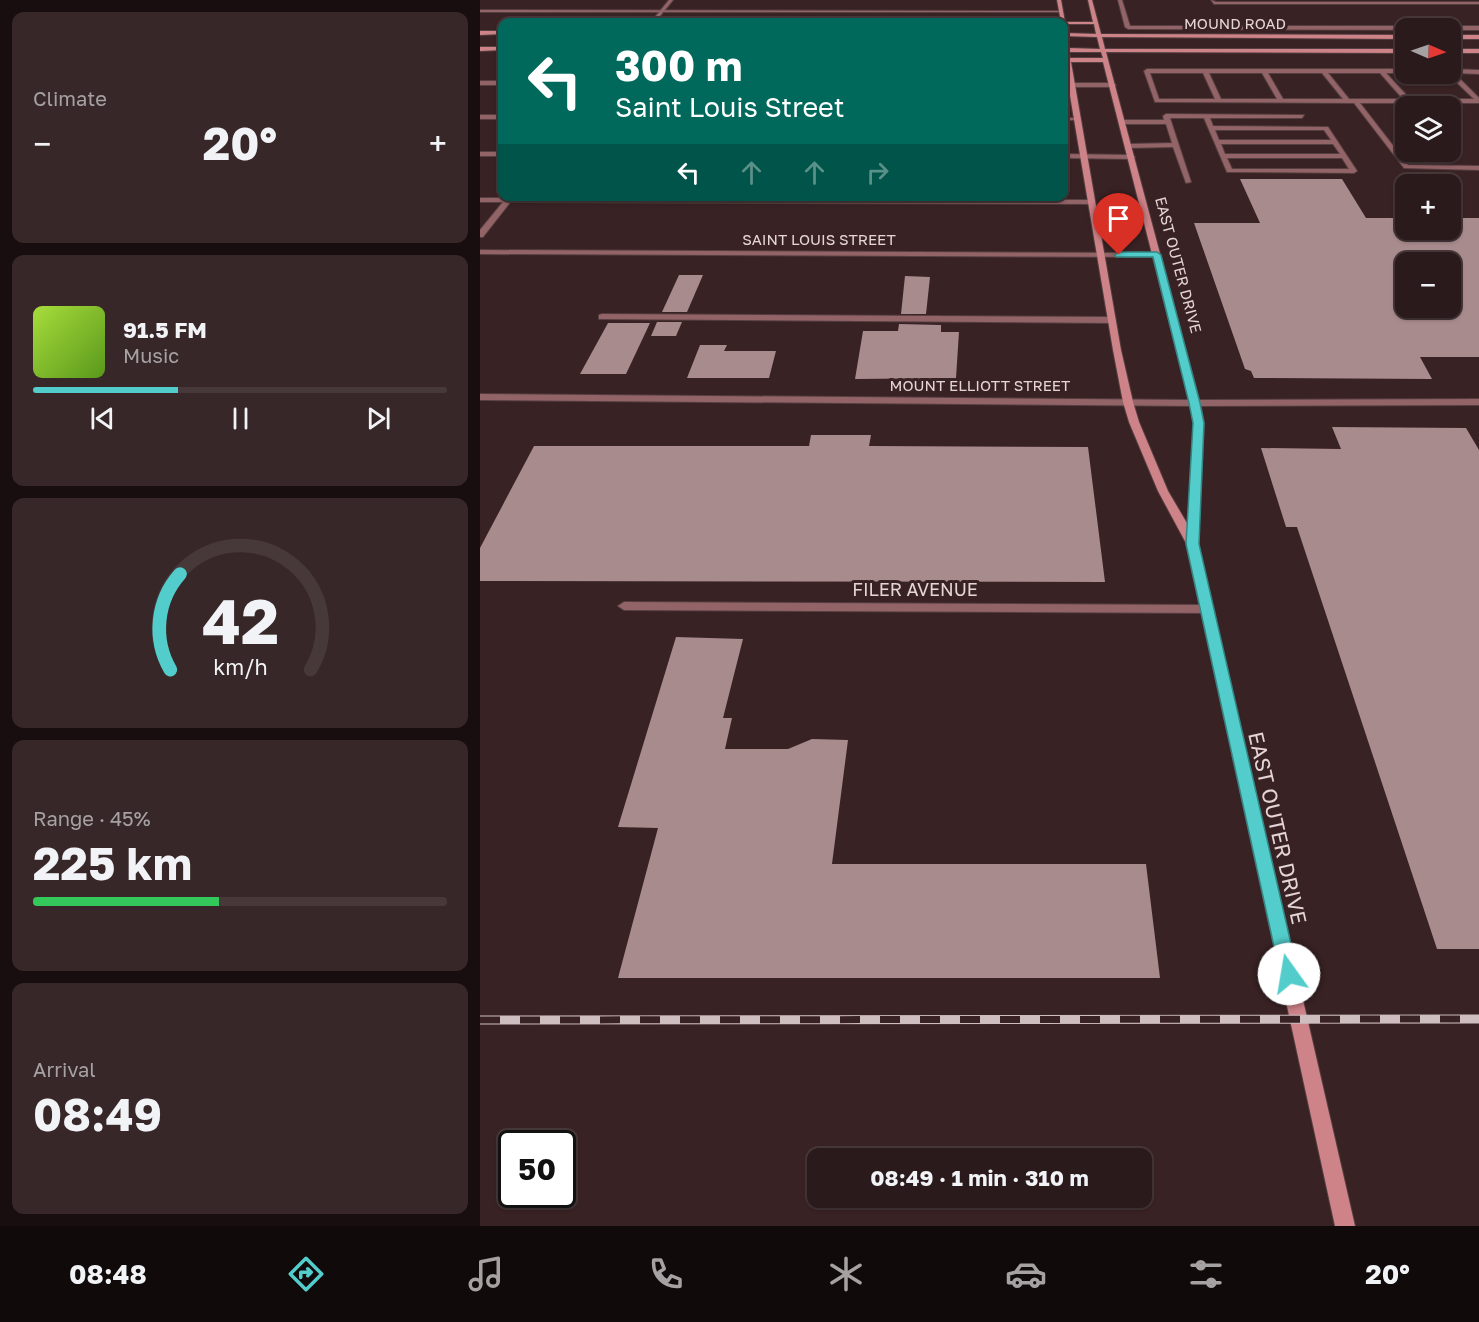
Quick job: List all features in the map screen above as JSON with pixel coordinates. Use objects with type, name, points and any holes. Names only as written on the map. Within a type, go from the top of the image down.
[{"type":"main road","points":[[1059,0],[1062,18]]},
{"type":"main road","name":"EAST OUTER DRIVE","points":[[1090,0],[1195,403],[1199,423],[1192,544],[1345,1226]]},
{"type":"main road","points":[[1068,23],[1095,23]]},
{"type":"main road","points":[[480,33],[498,33]]},
{"type":"main road","points":[[1135,36],[1140,50]]},
{"type":"main road","points":[[1226,36],[1221,39],[1221,43],[1235,51]]},
{"type":"main road","points":[[1238,36],[1251,43],[1252,46],[1248,51]]},
{"type":"main road","points":[[1461,36],[1479,37]]},
{"type":"main road","name":"MOUND ROAD","points":[[1068,37],[1395,37]]},
{"type":"main road","points":[[480,49],[498,49]]},
{"type":"main road","name":"MOUND ROAD","points":[[1068,50],[1395,51]]},
{"type":"main road","points":[[1461,51],[1479,51]]},
{"type":"main road","points":[[1068,60],[1106,60]]},
{"type":"main road","name":"EAST OUTER DRIVE","points":[[1068,88],[1077,119],[1128,402],[1163,491],[1192,544]]},
{"type":"street","points":[[598,18],[603,13],[642,13],[645,16],[658,16],[671,0]]},
{"type":"street","points":[[1120,0],[1128,27],[1395,28]]},
{"type":"street","points":[[1213,0],[1215,3],[1479,3]]},
{"type":"street","points":[[480,11],[1061,12]]},
{"type":"street","points":[[1224,27],[1226,36]]},
{"type":"street","points":[[1461,28],[1479,28]]},
{"type":"street","points":[[1395,71],[1147,70],[1157,101],[1395,101]]},
{"type":"street","points":[[1205,71],[1220,101]]},
{"type":"street","points":[[1264,71],[1281,101]]},
{"type":"street","points":[[1324,71],[1347,101]]},
{"type":"street","points":[[1382,71],[1404,96]]},
{"type":"street","points":[[1461,72],[1479,72]]},
{"type":"street","points":[[480,83],[498,83]]},
{"type":"street","points":[[1461,83],[1479,101]]},
{"type":"street","points":[[1068,85],[1113,85]]},
{"type":"street","points":[[1356,101],[1406,167],[1479,168]]},
{"type":"street","points":[[1461,101],[1479,101]]},
{"type":"street","points":[[1188,182],[1166,116],[1302,116]]},
{"type":"street","points":[[1206,116],[1210,128],[1228,171],[1354,171],[1326,128],[1210,128]]},
{"type":"street","points":[[480,117],[498,117]]},
{"type":"street","points":[[1068,119],[1077,119]]},
{"type":"street","points":[[1122,122],[1168,122]]},
{"type":"street","points":[[1216,142],[1335,142]]},
{"type":"street","points":[[1129,146],[1176,145]]},
{"type":"street","points":[[480,154],[498,154]]},
{"type":"street","points":[[1068,156],[1131,157]]},
{"type":"street","points":[[1222,156],[1344,156]]},
{"type":"street","points":[[480,200],[498,199]]},
{"type":"street","points":[[480,236],[508,201]]},
{"type":"street","points":[[946,201],[1092,202]]},
{"type":"street","name":"SAINT LOUIS STREET","points":[[480,252],[1157,255]]},
{"type":"street","points":[[602,318],[1112,320]]},
{"type":"street","name":"MOUNT ELLIOTT STREET","points":[[480,398],[1478,403]]},
{"type":"street","name":"FILER AVENUE","points":[[624,606],[1206,609]]},
{"type":"building","points":[[1240,179],[1342,179],[1366,218],[1395,218],[1395,240],[1461,240],[1461,218],[1479,218],[1479,357],[1420,357],[1432,379],[1254,378],[1251,371],[1245,369],[1194,223],[1260,223]]},
{"type":"building","points":[[679,275],[703,275],[687,312],[662,312]]},
{"type":"building","points":[[905,276],[930,277],[926,314],[901,314]]},
{"type":"building","points":[[657,322],[682,322],[676,336],[651,336]]},
{"type":"building","points":[[608,323],[650,323],[626,374],[580,374]]},
{"type":"building","points":[[899,324],[941,325],[941,332],[959,332],[956,378],[855,379],[863,331],[898,331]]},
{"type":"building","points":[[700,345],[727,345],[724,351],[776,351],[769,378],[687,378]]},
{"type":"building","points":[[1332,427],[1466,428],[1479,450],[1479,949],[1437,949],[1297,527],[1286,527],[1261,448],[1341,449]]},
{"type":"building","points":[[811,435],[871,435],[869,446],[1088,447],[1105,582],[480,581],[480,548],[534,446],[809,446]]},
{"type":"building","points":[[676,637],[743,639],[723,718],[732,718],[725,749],[788,749],[812,739],[848,740],[832,864],[1146,864],[1160,978],[618,978],[658,828],[618,827]]},
{"type":"railway","points":[[480,1020],[1479,1019]]},
{"type":"route","points":[[1119,255],[1157,255],[1195,403],[1199,423],[1192,544],[1289,974]]}]
